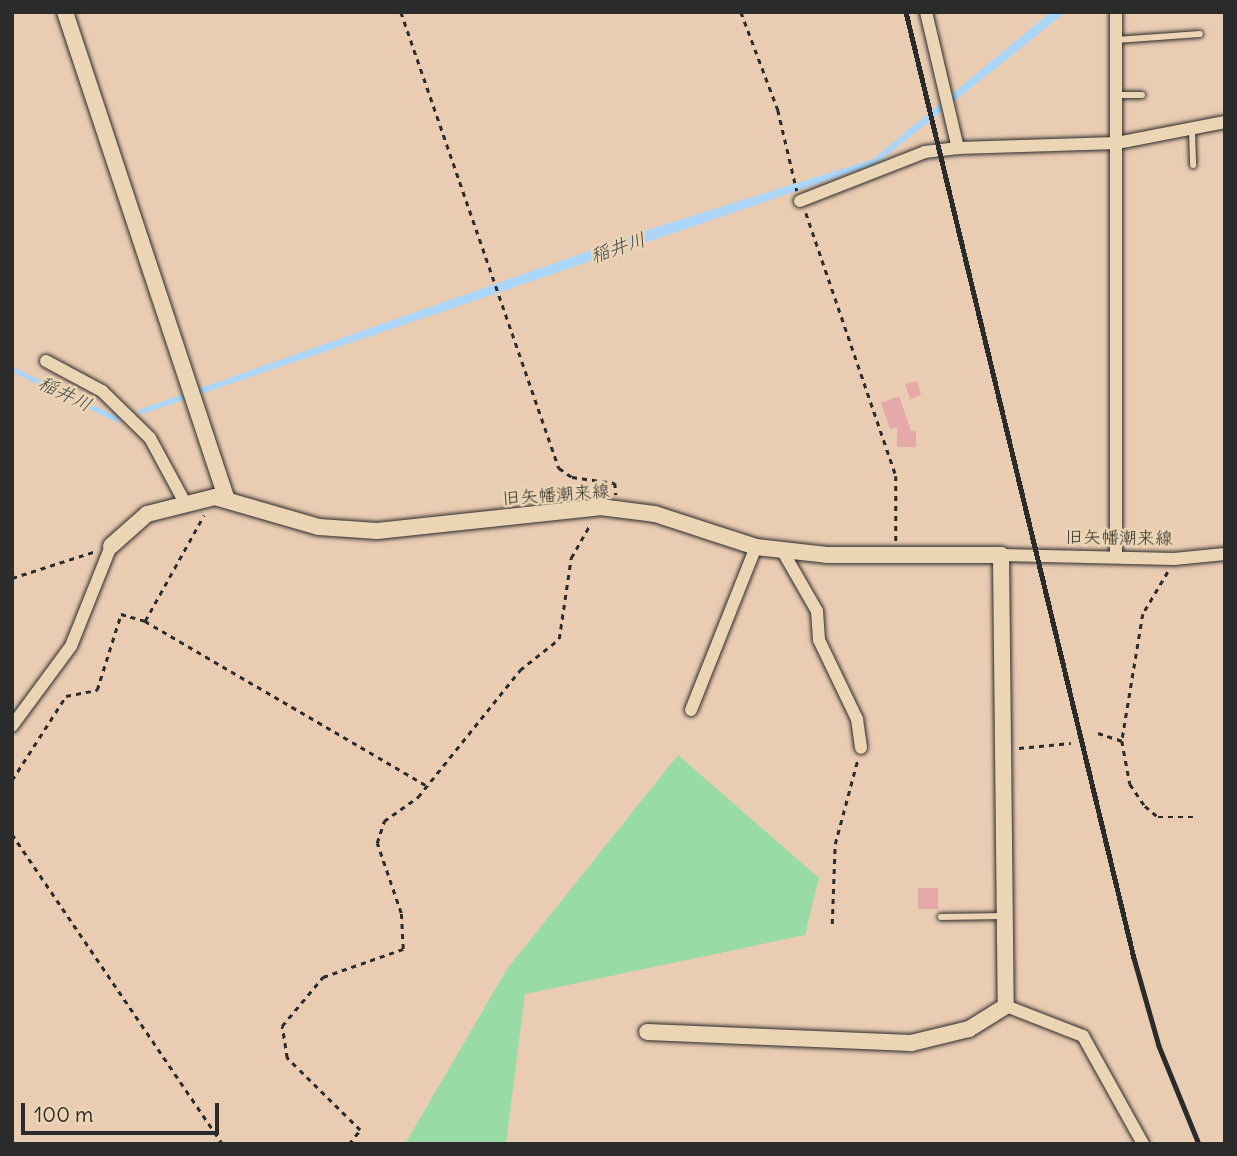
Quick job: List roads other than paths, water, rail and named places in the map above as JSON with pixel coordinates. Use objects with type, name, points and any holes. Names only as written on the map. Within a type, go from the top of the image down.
[{"type":"street","points":[[65,12],[192,393],[221,498]]},
{"type":"street","points":[[926,12],[953,111],[958,148]]},
{"type":"street","points":[[1116,12],[1116,557]]},
{"type":"street","points":[[799,197],[925,152],[958,148],[1117,143],[1192,132],[1225,122]]},
{"type":"street","points":[[46,361],[102,391],[150,438],[184,501]]},
{"type":"street","name":"旧矢幡潮来線","points":[[12,726],[71,646],[111,546],[147,514],[184,501],[221,498],[319,527],[377,531],[608,508],[655,514],[756,547],[782,550],[896,555],[1174,559],[1225,554]]},
{"type":"street","points":[[691,710],[756,547]]},
{"type":"street","points":[[782,550],[817,611],[819,640],[857,719],[861,748]]},
{"type":"street","points":[[1001,555],[1008,916],[1006,1006]]},
{"type":"street","points":[[647,1032],[911,1043],[969,1029],[1006,1006]]},
{"type":"street","points":[[1006,1006],[1083,1036],[1143,1144]]},
{"type":"lane","points":[[1116,40],[1200,34]]},
{"type":"lane","points":[[1116,95],[1142,95]]},
{"type":"lane","points":[[1192,132],[1193,165]]},
{"type":"lane","points":[[942,917],[1008,916]]},
{"type":"water","points":[[1051,12],[1066,12],[876,164],[139,415],[138,410],[654,228],[873,159]]},
{"type":"waterway","name":"稲井川","points":[[12,369],[117,419]]},
{"type":"railway","points":[[906,12],[1134,958],[1159,1046],[1199,1144]]}]
